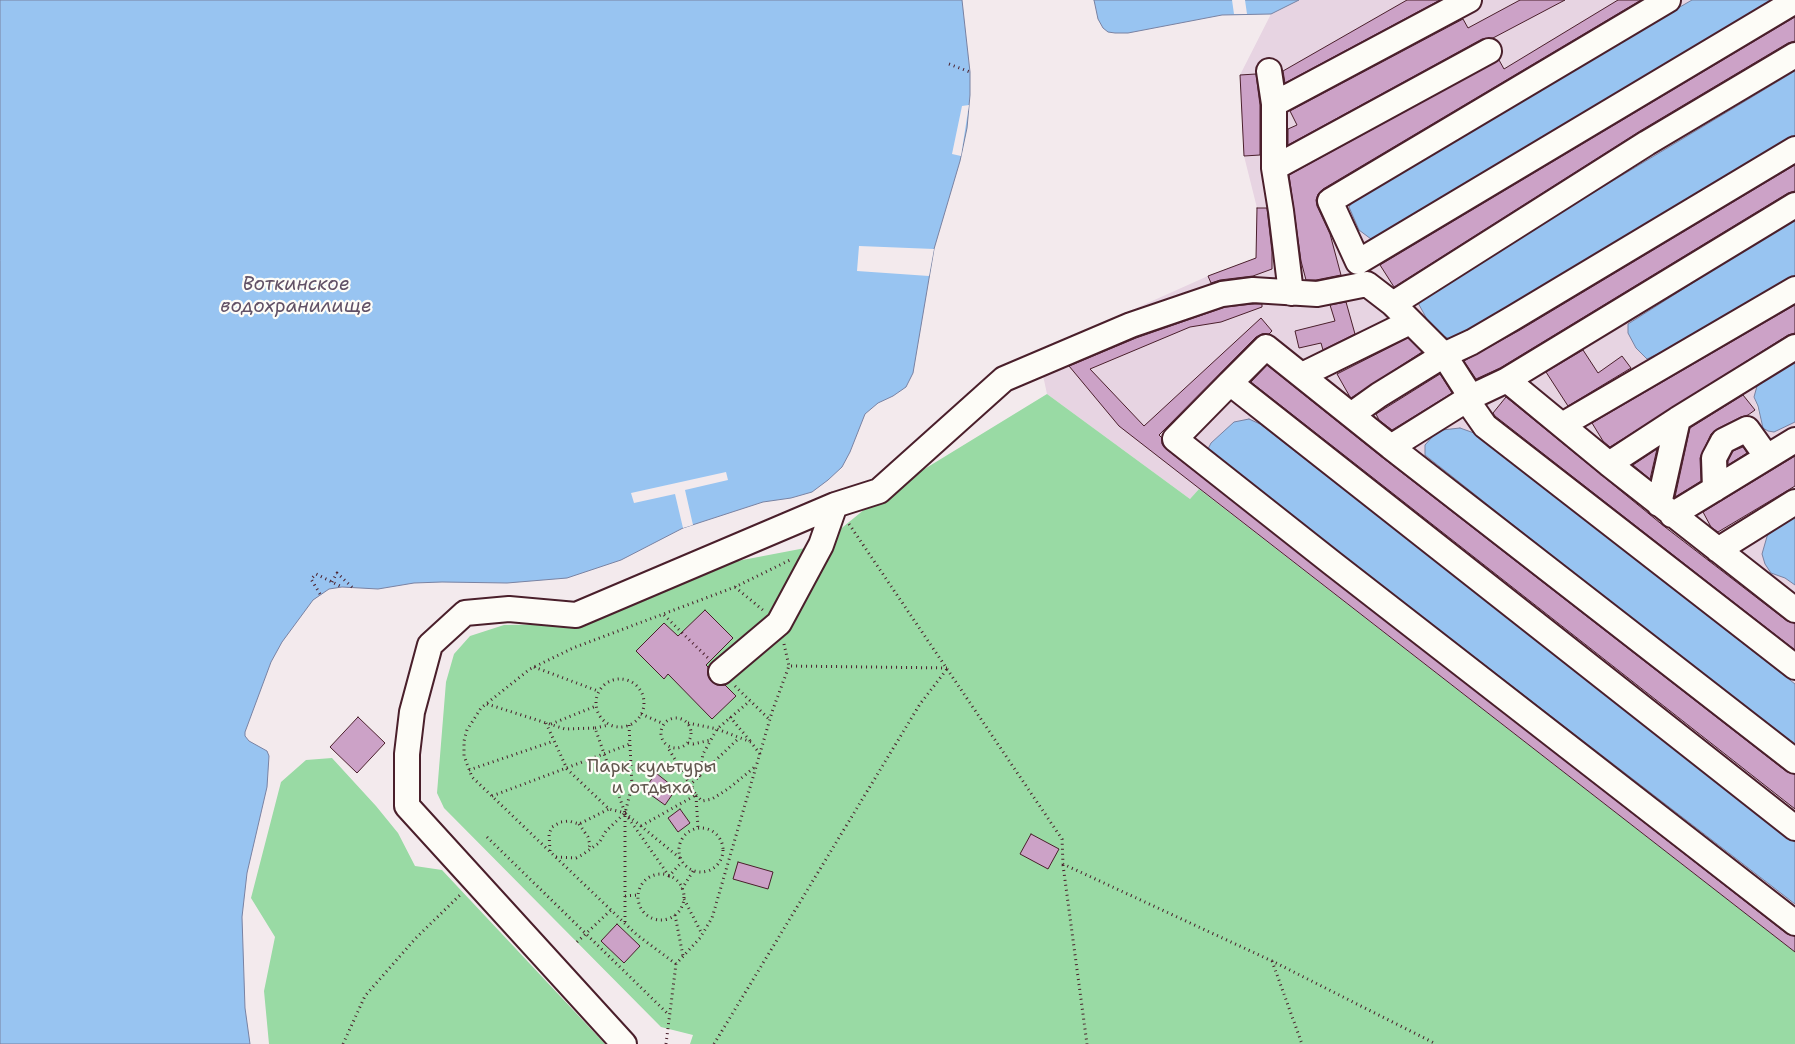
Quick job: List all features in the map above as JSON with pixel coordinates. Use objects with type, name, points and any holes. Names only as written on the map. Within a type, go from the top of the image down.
[{"type":"lane","points":[[1274,104],[1469,0]]},
{"type":"lane","points":[[1668,0],[1330,201],[1367,284],[1393,304],[1444,355],[1471,397],[1471,406],[1485,426],[1795,667]]},
{"type":"lane","points":[[1358,262],[1795,1]]},
{"type":"lane","points":[[1274,168],[1490,51]]},
{"type":"lane","points":[[1393,304],[1647,143],[1795,55]]},
{"type":"lane","points":[[1269,71],[1274,104],[1274,168],[1291,293]]},
{"type":"lane","points":[[1350,415],[1444,355],[1472,342],[1513,318],[1795,148]]},
{"type":"lane","points":[[1391,447],[1471,397],[1507,380],[1795,205]]},
{"type":"lane","points":[[624,1044],[407,806],[407,754],[412,712],[430,645],[465,613],[509,609],[576,615],[835,505],[879,491],[1004,378],[1131,325],[1222,294],[1253,290],[1317,294],[1367,284]]},
{"type":"lane","points":[[1562,425],[1795,289]]},
{"type":"lane","points":[[1302,376],[1410,322]]},
{"type":"lane","points":[[1795,761],[1350,415],[1266,347],[1175,439],[1795,923]]},
{"type":"lane","points":[[1609,464],[1678,419],[1795,348]]},
{"type":"lane","points":[[1507,380],[1666,510],[1795,610]]},
{"type":"lane","points":[[1230,383],[1795,828]]},
{"type":"lane","points":[[1666,510],[1678,419]]},
{"type":"lane","points":[[1715,489],[1714,458],[1723,441],[1747,429],[1767,457]]},
{"type":"lane","points":[[1666,510],[1715,489],[1795,440]]},
{"type":"lane","points":[[1718,550],[1795,502]]},
{"type":"lane","points":[[721,672],[779,623],[821,545],[835,505]]},
{"type":"path","points":[[949,64],[970,72]]},
{"type":"path","points":[[835,505],[1062,839],[1063,864],[1087,1044]]},
{"type":"path","points":[[676,964],[637,935],[472,777],[464,756],[464,741],[467,730],[481,708],[534,667],[573,648],[736,587],[821,545]]},
{"type":"path","points":[[332,582],[337,573],[353,588]]},
{"type":"path","points":[[320,594],[311,579],[316,574],[342,587]]},
{"type":"path","points":[[666,1044],[676,964],[702,934],[712,918],[772,712],[789,666],[947,668]]},
{"type":"path","points":[[534,667],[598,691]]},
{"type":"path","points":[[714,1044],[920,704],[947,668]]},
{"type":"path","points":[[486,704],[565,729],[595,728],[610,725],[620,727],[634,722],[641,714],[644,704],[642,694],[637,686],[629,680],[614,679],[605,683],[598,691],[596,706],[599,715],[610,725]]},
{"type":"path","points":[[699,777],[703,754],[717,729],[750,701]]},
{"type":"path","points":[[551,725],[596,706]]},
{"type":"path","points":[[641,714],[664,724]]},
{"type":"path","points":[[667,746],[676,749],[688,743],[691,734],[690,728],[682,719],[676,718],[664,724],[661,729],[661,735],[667,746],[696,795],[702,801],[712,800],[756,766]]},
{"type":"path","points":[[730,718],[752,742],[760,754]]},
{"type":"path","points":[[545,723],[567,769],[608,809],[625,813],[681,860],[692,871],[706,872],[715,868],[721,861],[724,852],[718,834],[710,829],[698,828],[687,832],[681,839],[679,848],[681,860],[669,876]]},
{"type":"path","points":[[687,723],[717,729],[752,742]]},
{"type":"path","points":[[625,923],[625,813],[632,786],[628,725]]},
{"type":"path","points":[[595,728],[625,813],[669,876],[677,881],[702,934]]},
{"type":"path","points":[[692,788],[692,783],[739,738]]},
{"type":"path","points":[[688,743],[693,744],[711,740]]},
{"type":"path","points":[[469,770],[554,741]]},
{"type":"path","points":[[492,796],[630,744]]},
{"type":"path","points":[[641,826],[696,795]]},
{"type":"path","points":[[696,795],[698,828]]},
{"type":"path","points":[[579,824],[608,809]]},
{"type":"path","points":[[556,858],[576,858],[588,851],[599,842],[606,831],[625,813]]},
{"type":"path","points":[[550,852],[552,827],[561,822],[569,821],[579,824],[588,837],[590,845],[588,851]]},
{"type":"path","points":[[487,837],[670,1016]]},
{"type":"path","points":[[1063,864],[1272,961],[1436,1044]]},
{"type":"path","points":[[682,889],[692,871]]},
{"type":"path","points":[[669,876],[655,875],[646,879],[640,886],[638,895],[641,909],[652,918],[661,920],[675,915],[681,908],[684,899]]},
{"type":"path","points":[[343,1044],[365,996],[414,939],[458,896],[477,883]]},
{"type":"path","points":[[625,896],[638,895]]},
{"type":"path","points":[[577,942],[611,910]]},
{"type":"path","points":[[675,915],[683,957]]},
{"type":"path","points":[[1272,961],[1302,1044]]},
{"type":"shaded area","points":[[1299,0],[1692,0],[1430,151],[1795,0],[1795,71],[1425,294],[1422,312],[1439,334],[1450,339],[1482,325],[1795,136],[1795,218],[1628,324],[1628,333],[1795,279],[1795,359],[1754,397],[1763,428],[1774,432],[1795,422],[1795,512],[1771,573],[1785,578],[1795,585],[1795,684],[1474,433],[1425,455],[1795,748],[1795,842],[1260,424],[1263,495],[1795,904],[1795,952],[1199,489],[1190,499],[1047,394],[1038,352],[1208,276],[1256,258],[1257,208],[1244,156],[1240,75],[1271,14]]},
{"type":"green space","name":"Парк культуры и отдыха","points":[[1047,394],[1190,499],[1199,489],[1795,952],[1795,1044],[690,1044],[693,1035],[661,1027],[444,808],[437,793],[446,682],[454,654],[470,636],[504,625],[577,624],[732,562],[821,545],[882,495]]},
{"type":"green space","points":[[332,758],[398,833],[415,866],[442,870],[605,1044],[269,1044],[264,991],[275,937],[251,898],[281,782],[306,760]]},
{"type":"water","name":"Воткинское водохранилище","points":[[0,0],[962,0],[970,72],[967,128],[960,161],[934,249],[913,373],[906,387],[878,403],[865,414],[842,467],[812,492],[791,498],[763,502],[683,528],[621,560],[567,578],[507,583],[414,583],[378,589],[342,587],[329,589],[313,600],[282,642],[271,662],[245,732],[245,736],[249,741],[267,751],[269,756],[267,787],[247,873],[242,917],[245,1008],[250,1044],[0,1044]]},
{"type":"water","points":[[1094,0],[1299,0],[1271,14],[1222,15],[1128,33],[1115,33],[1108,32],[1103,28],[1098,19]]},
{"type":"water","points":[[1692,0],[1786,0],[1436,205],[1371,239],[1359,230],[1349,207],[1356,197],[1430,151]]},
{"type":"water","points":[[1795,71],[1795,136],[1482,325],[1450,339],[1439,334],[1429,323],[1417,301],[1425,294]]},
{"type":"water","points":[[1795,218],[1795,279],[1689,339],[1647,359],[1636,348],[1628,333],[1628,324]]},
{"type":"water","points":[[1795,359],[1795,422],[1774,432],[1768,431],[1763,428],[1754,397],[1757,386]]},
{"type":"water","points":[[1249,419],[1260,424],[1795,842],[1795,904],[1207,451],[1211,443],[1234,422]]},
{"type":"water","points":[[1460,428],[1474,433],[1795,684],[1795,748],[1425,455],[1425,445],[1433,436],[1442,430]]},
{"type":"water","points":[[1795,512],[1795,585],[1785,578],[1771,573],[1765,564],[1762,554],[1768,533],[1779,522]]},
{"type":"pier","points":[[1232,0],[1245,0],[1247,14],[1234,14]]},
{"type":"pier","points":[[969,105],[961,156],[952,154],[962,106]]},
{"type":"pier","points":[[859,246],[934,249],[929,276],[857,271]]},
{"type":"pier","points":[[726,472],[728,480],[685,490],[693,525],[683,528],[675,494],[634,503],[631,493]]},
{"type":"building","points":[[1407,0],[1440,0],[1285,83],[1283,71]]},
{"type":"building","points":[[1520,0],[1565,0],[1493,38],[1482,39],[1288,145],[1288,129],[1297,125],[1290,111],[1463,19],[1468,28]]},
{"type":"building","points":[[1618,0],[1641,0],[1323,189],[1318,194],[1317,206],[1330,234],[1341,275],[1306,280],[1301,261],[1289,175],[1499,60],[1504,69]]},
{"type":"building","points":[[1795,17],[1795,41],[1788,43],[1640,131],[1394,287],[1380,265]]},
{"type":"building","points":[[1256,74],[1260,105],[1260,155],[1244,156],[1240,75]]},
{"type":"building","points":[[1795,165],[1795,191],[1788,193],[1500,368],[1476,379],[1464,361],[1520,330]]},
{"type":"building","points":[[1257,208],[1267,208],[1272,269],[1253,276],[1211,283],[1208,276],[1256,258]]},
{"type":"building","points":[[1346,302],[1355,334],[1323,350],[1321,343],[1299,348],[1295,331],[1335,321],[1330,305]]},
{"type":"building","points":[[1262,304],[1262,307],[1221,322],[1190,327],[1090,369],[1144,426],[1261,318],[1272,331],[1269,334],[1262,334],[1256,337],[1159,435],[1166,449],[1787,934],[1795,936],[1795,952],[1119,426],[1069,366],[1136,338],[1225,307]]},
{"type":"building","points":[[1795,305],[1795,333],[1788,335],[1610,447],[1603,441],[1592,423]]},
{"type":"building","points":[[1408,338],[1422,352],[1351,398],[1337,374]]},
{"type":"building","points":[[1583,350],[1598,373],[1622,356],[1631,368],[1568,406],[1546,372]]},
{"type":"building","points":[[1267,365],[1383,458],[1787,772],[1795,774],[1795,809],[1251,382]]},
{"type":"building","points":[[1440,374],[1452,393],[1392,430],[1379,420],[1376,414]]},
{"type":"building","points":[[1743,395],[1755,410],[1717,429],[1711,434],[1700,458],[1701,481],[1675,497],[1690,428]]},
{"type":"building","points":[[1506,397],[1665,527],[1787,621],[1795,623],[1795,650],[1495,416],[1493,413]]},
{"type":"building","points":[[1743,447],[1747,453],[1728,465],[1733,451]]},
{"type":"building","points":[[1657,449],[1650,479],[1633,465]]},
{"type":"building","points":[[1795,456],[1795,486],[1718,532],[1711,527],[1703,512]]},
{"type":"building","points":[[705,610],[733,638],[706,665],[711,681],[717,685],[725,685],[736,696],[712,719],[668,674],[664,679],[636,651],[664,623],[678,636]]},
{"type":"building","points":[[358,717],[385,743],[357,773],[330,747]]},
{"type":"building","points":[[656,773],[676,789],[665,805],[644,790]]},
{"type":"building","points":[[680,809],[690,823],[678,832],[668,818]]},
{"type":"building","points":[[1031,834],[1059,849],[1048,869],[1020,854]]},
{"type":"building","points":[[738,862],[773,872],[768,889],[733,879]]},
{"type":"building","points":[[617,924],[640,946],[624,963],[601,941]]}]
